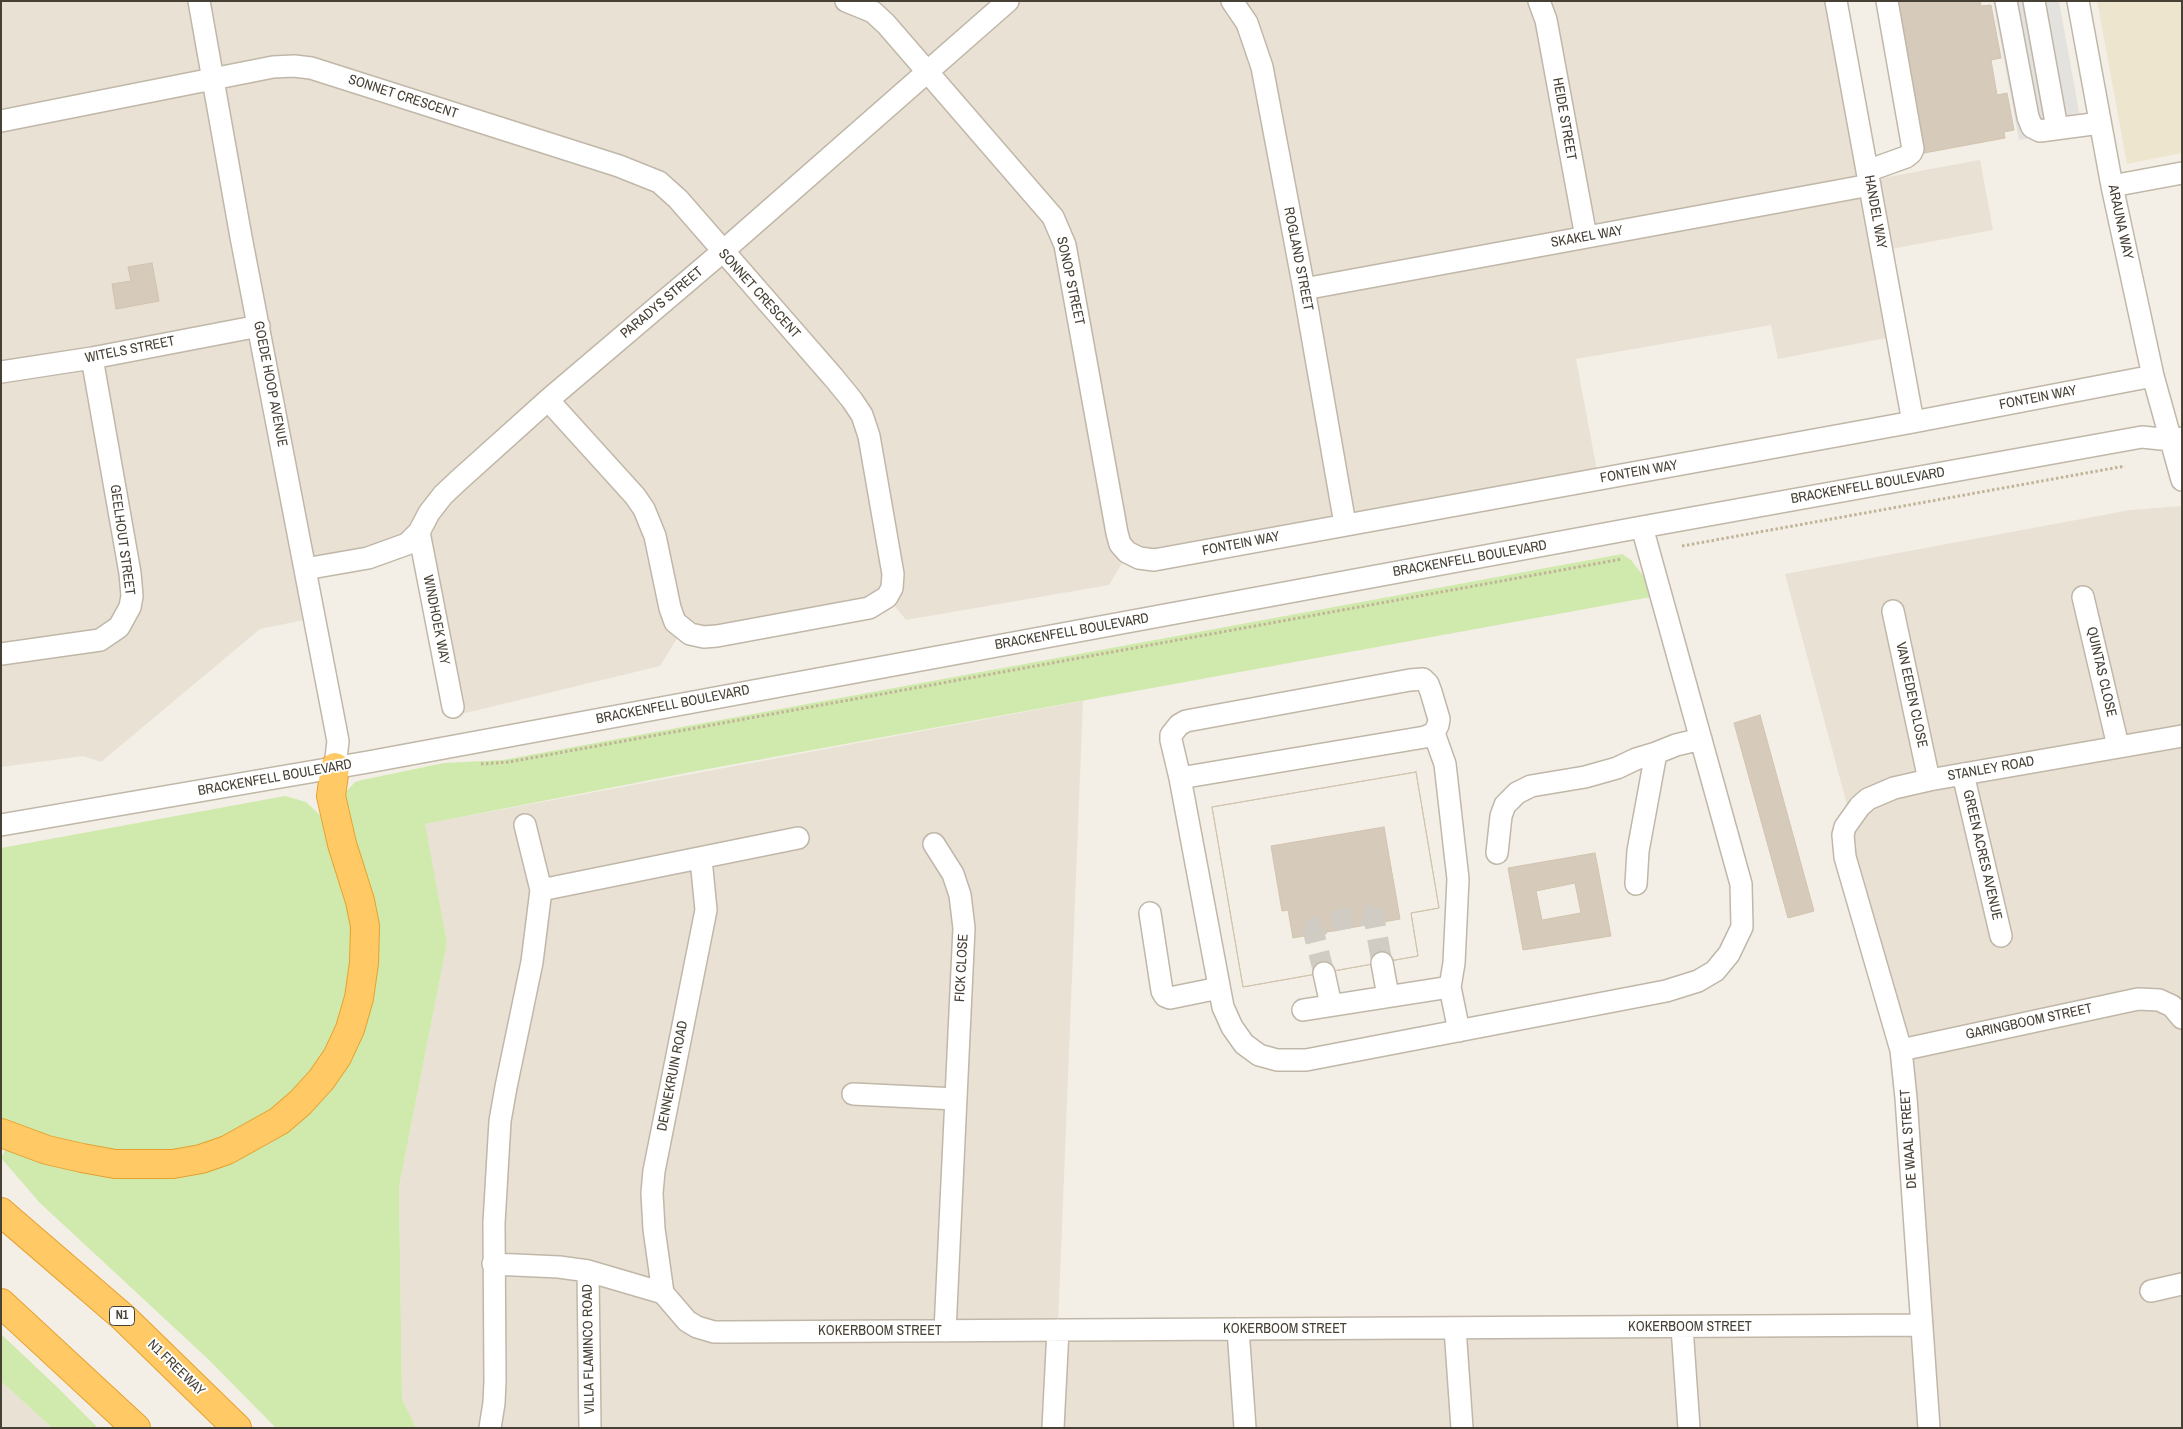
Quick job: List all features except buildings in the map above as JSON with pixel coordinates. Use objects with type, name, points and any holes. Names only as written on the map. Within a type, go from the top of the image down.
[{"type":"highway","points":[[1,1133],[47,1150],[115,1164],[173,1164],[201,1159],[226,1150],[279,1121],[300,1103],[321,1080],[337,1057],[350,1029],[359,998],[364,963],[365,926],[360,901],[342,844],[331,796],[335,767]]},
{"type":"highway","name":"N1 FREEWAY","points":[[1,1212],[124,1318],[237,1428]]},
{"type":"highway","points":[[1,1303],[136,1428]]},
{"type":"street","name":"GOEDE HOOP AVENUE","points":[[199,1],[338,741],[335,767]]},
{"type":"street","name":"SONOP STREET","points":[[846,1],[873,12],[886,24],[1043,204],[1059,228],[1066,245],[1113,514],[1120,544],[1127,552]]},
{"type":"street","name":"PARADYS STREET","points":[[305,569],[368,558],[407,544],[419,532],[429,513],[443,495],[548,400],[722,252],[1008,1]]},
{"type":"street","name":"ROGLAND STREET","points":[[1232,1],[1248,23],[1262,67],[1304,289],[1345,524]]},
{"type":"street","name":"HEIDE STREET","points":[[1539,1],[1546,20],[1586,237]]},
{"type":"street","name":"HANDEL WAY","points":[[1836,1],[1913,422]]},
{"type":"street","name":"SKAKEL WAY","points":[[1304,289],[1586,237],[1868,178],[1906,158],[1913,149],[1887,1]]},
{"type":"street","points":[[2006,1],[2029,123],[2040,131],[2100,123]]},
{"type":"street","points":[[2034,1],[2057,128]]},
{"type":"street","name":"ARAUNA WAY","points":[[2078,1],[2112,186],[2153,376],[2175,431]]},
{"type":"street","name":"SONNET CRESCENT","points":[[1,121],[273,67],[294,66],[311,68],[619,166],[659,182],[678,199],[722,252],[834,378],[862,416],[869,436],[893,574],[892,588],[887,597],[869,608],[854,611],[717,636],[704,637],[690,634],[676,622],[670,608],[655,536],[644,509],[635,496],[548,400]]},
{"type":"street","points":[[2112,186],[2182,173]]},
{"type":"street","name":"WITELS STREET","points":[[1,372],[92,358],[259,326]]},
{"type":"street","name":"GEELHOUT STREET","points":[[1,654],[100,640],[119,627],[130,607],[132,596],[130,573],[92,358]]},
{"type":"street","name":"FONTEIN WAY","points":[[1127,552],[1139,558],[1154,560],[1913,422],[2153,376]]},
{"type":"street","points":[[2175,431],[2182,480]]},
{"type":"street","name":"BRACKENFELL BOULEVARD","points":[[1,824],[368,762],[1642,527],[2175,431]]},
{"type":"street","points":[[1180,778],[1425,737],[1434,733],[1439,719],[1428,684],[1423,679],[1186,721],[1179,725],[1171,735],[1223,1007],[1232,1027],[1244,1044],[1259,1055],[1277,1060],[1306,1060],[1685,986],[1715,971],[1729,954],[1742,927],[1741,884],[1642,527]]},
{"type":"street","name":"WINDHOEK WAY","points":[[419,532],[453,707]]},
{"type":"street","name":"QUINTAS CLOSE","points":[[2084,597],[2118,746]]},
{"type":"street","name":"VAN EEDEN CLOSE","points":[[1893,611],[1929,780]]},
{"type":"street","points":[[1434,733],[1445,764],[1458,879],[1454,963],[1450,986],[1459,1031]]},
{"type":"street","name":"STANLEY ROAD","points":[[1845,857],[1843,845],[1845,827],[1860,806],[1878,794],[1929,780],[2182,736]]},
{"type":"street","points":[[1497,853],[1501,816],[1505,805],[1517,793],[1532,786],[1585,777],[1609,770],[1676,745],[1701,739]]},
{"type":"street","points":[[1636,884],[1638,851],[1656,753]]},
{"type":"street","name":"GREEN ACRES AVENUE","points":[[1964,774],[2001,936]]},
{"type":"street","points":[[490,1428],[495,1381],[493,1264],[495,1191],[503,1101],[532,962],[541,890],[525,825]]},
{"type":"street","points":[[541,890],[798,838]]},
{"type":"street","name":"FICK CLOSE","points":[[934,844],[953,874],[960,895],[964,928],[945,1331]]},
{"type":"street","name":"DE WAAL STREET","points":[[1845,857],[1901,1050],[1929,1428]]},
{"type":"street","name":"DENNEKRUIN ROAD","points":[[663,1293],[654,1229],[652,1193],[654,1171],[706,910],[701,859]]},
{"type":"street","points":[[1150,913],[1162,991],[1165,996],[1170,998],[1219,988]]},
{"type":"street","points":[[1382,963],[1388,996]]},
{"type":"street","points":[[1324,973],[1331,1005]]},
{"type":"street","points":[[1303,1010],[1450,986]]},
{"type":"street","name":"GARINGBOOM STREET","points":[[1901,1050],[2138,999],[2159,1000],[2172,1006],[2182,1018]]},
{"type":"street","points":[[853,1094],[956,1099]]},
{"type":"street","name":"VILLA FLAMINCO ROAD","points":[[493,1264],[588,1271],[663,1293]]},
{"type":"street","name":"VILLA FLAMINCO ROAD","points":[[588,1271],[590,1428]]},
{"type":"street","points":[[2151,1291],[2182,1284]]},
{"type":"street","name":"KOKERBOOM STREET","points":[[663,1293],[687,1321],[697,1327],[714,1332],[1922,1325]]},
{"type":"street","points":[[1682,1327],[1689,1428]]},
{"type":"street","points":[[1455,1328],[1462,1428]]},
{"type":"street","points":[[1238,1329],[1245,1428]]},
{"type":"street","points":[[1053,1428],[1058,1330]]},
{"type":"path","points":[[1682,546],[2125,466]]},
{"type":"path","points":[[477,764],[519,761],[1622,559]]},
{"type":"shaded area","points":[[1,1],[1837,1],[1871,180],[1980,160],[1993,230],[1881,251],[1896,336],[1778,359],[1771,325],[1576,359],[1599,481],[1127,555],[1109,585],[906,620],[888,598],[681,632],[660,666],[453,716],[422,550],[305,570],[314,618],[260,629],[101,762],[83,756],[1,767]]},
{"type":"shaded area","points":[[1993,1],[2059,1],[2082,128],[2019,140]]},
{"type":"shaded area","points":[[2097,1],[2182,1],[2182,153],[2127,164]]},
{"type":"shaded area","points":[[2182,506],[2182,1428],[416,1428],[402,1399],[399,1187],[447,943],[424,824],[1083,701],[1058,1327],[1920,1323],[1905,1098],[1844,857],[1850,816],[1785,574],[2130,510]]},
{"type":"shaded area","points":[[1,1381],[52,1428],[1,1428]]},
{"type":"green space","points":[[1622,554],[1631,560],[1644,577],[1651,597],[686,773],[425,824],[447,943],[399,1187],[402,1399],[416,1428],[276,1428],[208,1359],[40,1203],[1,1158],[8,1145],[208,1165],[355,1039],[355,849],[344,794],[355,782],[444,763],[503,760]]},
{"type":"green space","points":[[285,796],[306,802],[320,815],[347,887],[352,911],[353,960],[344,1009],[325,1054],[297,1095],[205,1149],[109,1155],[1,1125],[1,848]]},
{"type":"green space","points":[[1,1334],[98,1428],[52,1428],[1,1381]]},
{"type":"tunnel","points":[[1324,973],[1314,934],[1315,929],[1324,923],[1363,915],[1374,918],[1382,963]]}]
